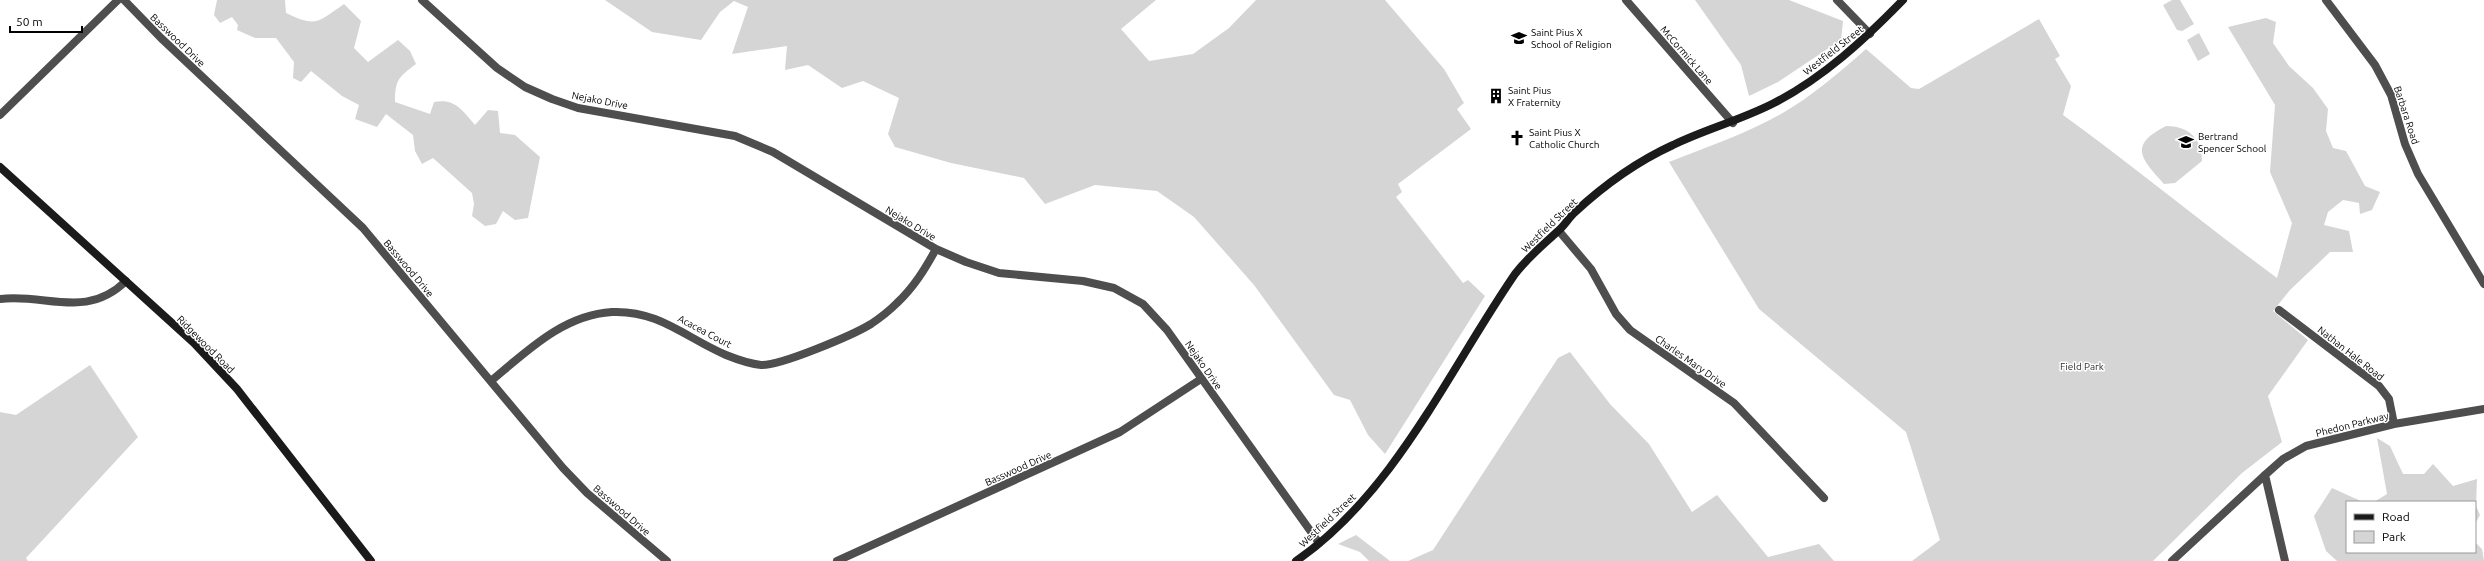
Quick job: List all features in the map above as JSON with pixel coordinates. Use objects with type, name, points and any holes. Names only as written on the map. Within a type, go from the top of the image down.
[{"type":"main road","name":"Westfield Street","points":[[1296,561],[1305,558],[1319,543],[1355,511],[1387,473],[1515,274],[1537,248],[1559,231],[1592,197],[1659,152],[1732,123],[1775,103],[1811,80],[1870,34],[1903,0]]},
{"type":"main road","name":"Ridgewood Road","points":[[0,167],[194,343],[237,390],[371,561]]},
{"type":"street","points":[[0,115],[118,0]]},
{"type":"street","name":"Basswood Drive","points":[[124,0],[161,38],[363,228],[490,381],[582,488],[667,561]]},
{"type":"street","name":"Nejako Drive","points":[[422,0],[497,68],[525,87],[578,108],[735,136],[773,152],[936,249],[966,262],[999,273],[1083,281],[1114,288],[1143,304],[1167,330],[1319,543]]},
{"type":"street","name":"McCormick Lane","points":[[1626,0],[1732,123]]},
{"type":"street","points":[[1837,0],[1870,34]]},
{"type":"street","name":"Barbara Road","points":[[2326,0],[2375,65],[2391,95],[2405,144],[2418,174],[2484,284]]},
{"type":"street","name":"Charles Mary Drive","points":[[1559,231],[1591,269],[1616,314],[1630,330],[1734,403],[1824,498]]},
{"type":"street","name":"Acacea Court","points":[[490,381],[546,336],[578,318],[612,312],[638,313],[672,324],[727,355],[762,365],[793,359],[871,324],[897,303],[919,278],[936,249]]},
{"type":"street","points":[[0,299],[80,303],[107,296],[126,281]]},
{"type":"street","name":"Nathan Hale Road","points":[[2280,310],[2379,386],[2388,399],[2394,424]]},
{"type":"street","name":"Basswood Drive","points":[[837,561],[1120,432],[1201,379]]},
{"type":"street","name":"Phedon Parkway","points":[[2172,561],[2264,475],[2283,459],[2306,446],[2394,424],[2484,409]]},
{"type":"street","points":[[2264,475],[2285,561]]},
{"type":"green space","points":[[217,0],[285,0],[286,13],[296,18],[311,21],[322,19],[344,4],[361,21],[354,48],[368,62],[398,40],[410,51],[416,64],[399,79],[396,88],[395,102],[430,114],[434,102],[447,102],[458,106],[475,125],[488,110],[498,111],[500,133],[515,135],[540,157],[528,218],[515,220],[503,211],[496,224],[485,226],[472,216],[474,204],[472,193],[433,158],[422,164],[415,151],[413,135],[386,114],[377,127],[355,119],[359,105],[342,96],[311,71],[301,82],[293,78],[294,62],[276,38],[255,38],[237,30],[238,25],[232,17],[220,23],[214,15]]},
{"type":"green space","points":[[605,0],[1156,0],[1121,29],[1149,61],[1193,54],[1229,28],[1256,0],[1385,0],[1444,69],[1464,103],[1457,109],[1471,129],[1398,184],[1402,192],[1396,197],[1463,283],[1468,280],[1485,296],[1385,454],[1368,435],[1350,400],[1334,395],[1254,285],[1194,217],[1157,191],[1095,185],[1045,204],[1024,178],[951,163],[895,147],[888,134],[899,98],[863,81],[842,88],[808,65],[785,70],[787,46],[732,54],[748,7],[734,1],[720,12],[701,40],[652,32]]},
{"type":"green space","points":[[1695,0],[1789,0],[1843,21],[1841,40],[1778,82],[1749,96],[1741,65]]},
{"type":"green space","points":[[2172,0],[2180,0],[2194,24],[2182,31],[2177,30],[2163,5]]},
{"type":"green space","name":"Field Park","points":[[2266,18],[2276,22],[2273,43],[2289,66],[2313,88],[2328,109],[2326,131],[2333,148],[2346,151],[2365,186],[2380,192],[2372,210],[2360,214],[2359,203],[2343,200],[2328,212],[2324,225],[2349,231],[2353,252],[2330,252],[2290,290],[2273,311],[2308,340],[2268,396],[2282,442],[2242,473],[2153,561],[1912,561],[1940,540],[1906,432],[1759,309],[1669,162],[1740,134],[1781,114],[1804,100],[1825,84],[1866,49],[1911,88],[1919,89],[2039,19],[2060,56],[2055,59],[2071,86],[2063,115],[2277,278],[2292,223],[2270,172],[2275,105],[2228,27]]},
{"type":"green space","points":[[2199,33],[2210,54],[2198,61],[2187,40]]},
{"type":"green space","points":[[2166,126],[2181,128],[2192,135],[2199,146],[2202,161],[2175,183],[2164,184],[2145,160],[2142,153],[2142,147],[2146,140],[2154,133]]},
{"type":"green space","points":[[1570,352],[1610,404],[1649,444],[1692,512],[1717,495],[1768,557],[1819,544],[1834,561],[1408,561],[1433,550],[1558,358]]},
{"type":"green space","points":[[90,365],[138,437],[26,558],[28,561],[0,561],[0,412],[16,415]]},
{"type":"green space","points":[[2377,438],[2390,446],[2403,474],[2424,474],[2433,464],[2453,486],[2477,479],[2476,506],[2476,501],[2376,501],[2387,494]]},
{"type":"green space","points":[[2332,488],[2361,501],[2346,501],[2346,553],[2476,553],[2476,543],[2482,549],[2484,561],[2337,561],[2326,551],[2314,516]]},
{"type":"green space","points":[[2476,506],[2480,515],[2476,522]]},
{"type":"green space","points":[[1356,535],[1390,561],[1369,561],[1360,552],[1338,544]]},
{"type":"place","name":"Saint Pius X School of Religion","points":[[1519,38]]},
{"type":"place","name":"Saint Pius X Fraternity","points":[[1496,96]]},
{"type":"place","name":"Saint Pius X Catholic Church","points":[[1517,138]]},
{"type":"place","name":"Bertrand Spencer School","points":[[2186,142]]}]
